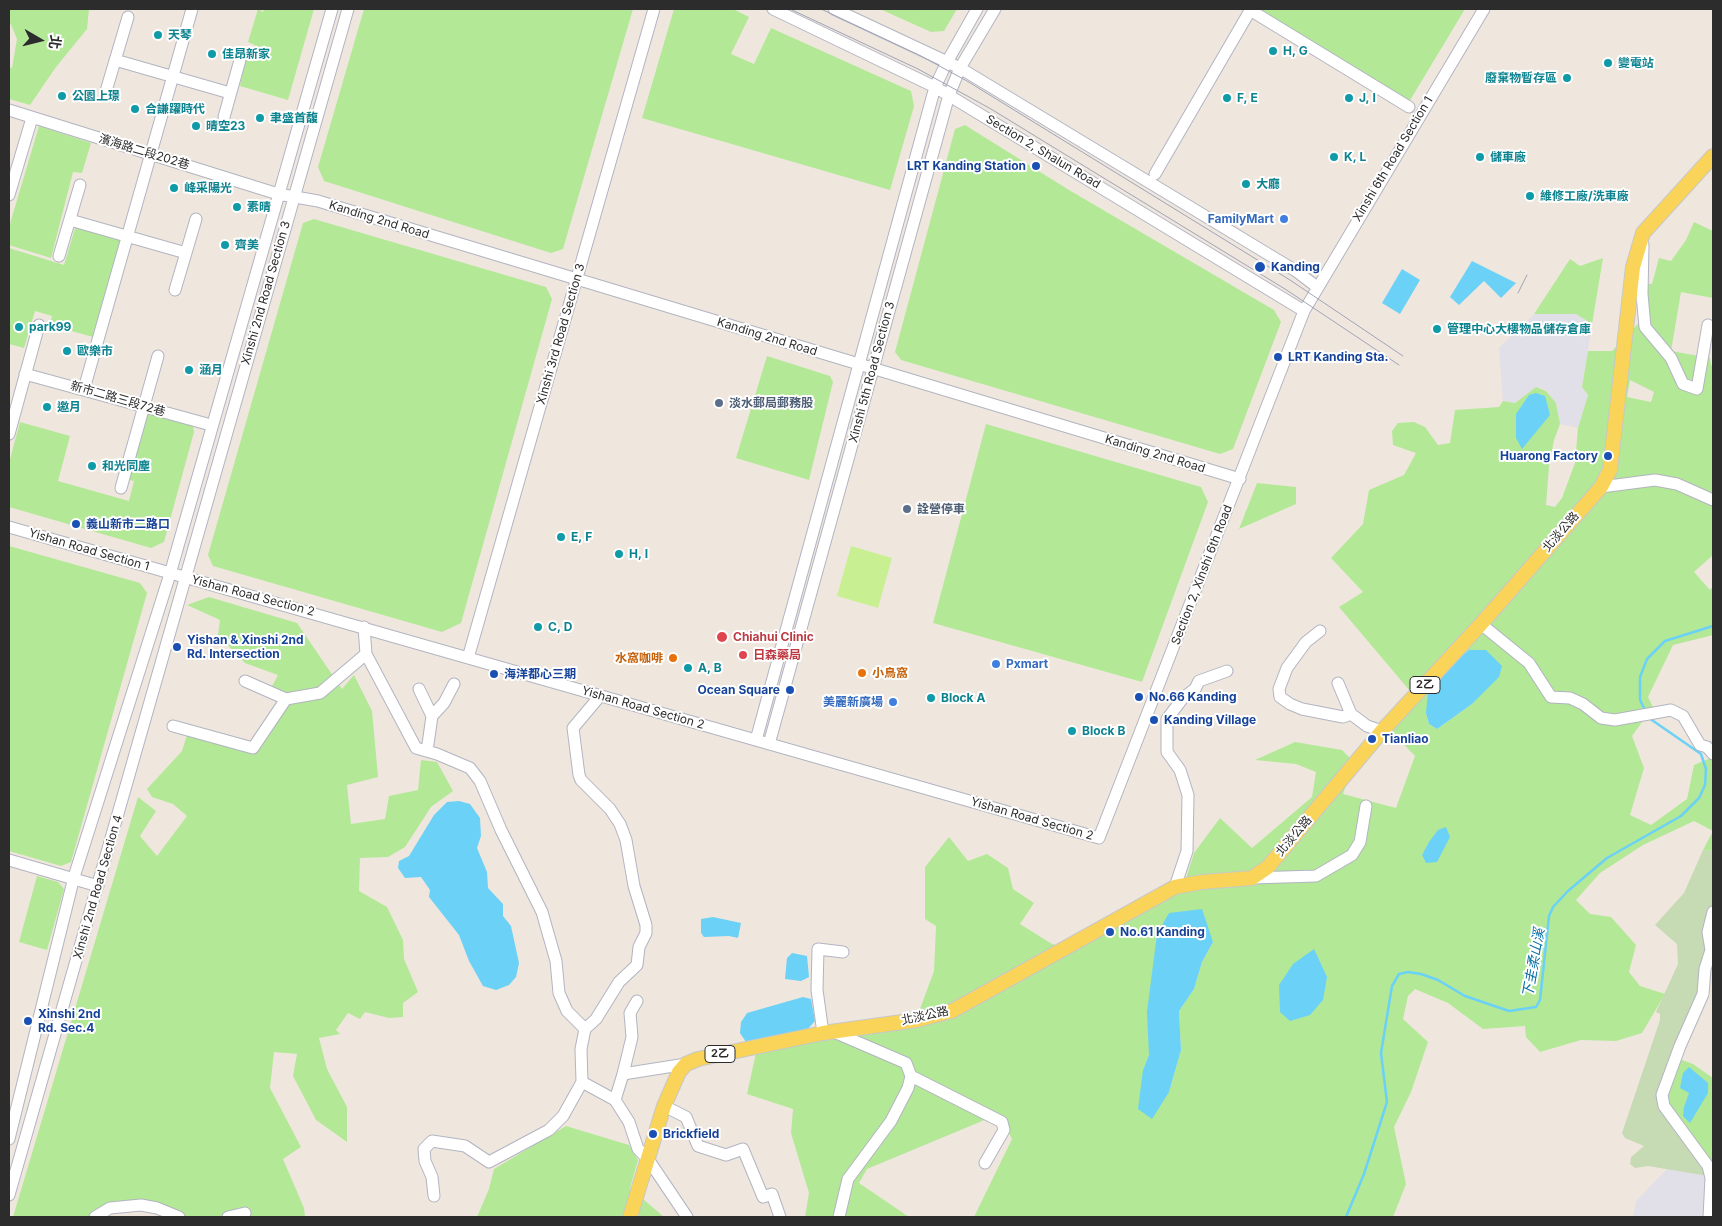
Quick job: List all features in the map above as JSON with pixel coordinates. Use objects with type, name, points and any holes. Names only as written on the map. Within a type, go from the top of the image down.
[{"type":"main road","name":"北淡公路","points":[[686,1064],[698,1059],[828,1032],[917,1020],[952,1011],[1176,887],[1202,882],[1252,878],[1268,867],[1382,731],[1481,624],[1601,487],[1610,470],[1633,267],[1643,233],[1713,156]]},
{"type":"main road","points":[[630,1217],[664,1106],[679,1072],[686,1064]]},
{"type":"street","points":[[84,389],[192,9]]},
{"type":"street","name":"Xinshi 2nd Road Section 3","points":[[170,574],[332,9]]},
{"type":"street","name":"Xinshi 2nd Road Section 3","points":[[186,578],[348,9]]},
{"type":"street","name":"Xinshi 3rd Road Section 3","points":[[468,658],[654,9]]},
{"type":"street","name":"Section 2, Shalun Road","points":[[774,9],[936,87],[1304,311]]},
{"type":"street","points":[[834,9],[960,68],[1296,271],[1317,287]]},
{"type":"street","name":"Xinshi 5th Road Section 3","points":[[756,740],[936,87],[947,62],[977,9]]},
{"type":"street","name":"Xinshi 5th Road Section 3","points":[[769,744],[949,95],[960,68],[995,9]]},
{"type":"street","points":[[1155,174],[1250,9],[1409,107]]},
{"type":"street","name":"Xinshi 6th Road Section 1","points":[[1304,311],[1484,9]]},
{"type":"street","points":[[106,91],[128,17]]},
{"type":"street","points":[[115,60],[230,93]]},
{"type":"street","points":[[224,117],[240,60]]},
{"type":"street","name":"濱海路二段202巷","points":[[9,110],[278,194],[294,196]]},
{"type":"street","points":[[9,195],[32,118]]},
{"type":"street","points":[[59,256],[80,185]]},
{"type":"street","name":"Kanding 2nd Road","points":[[294,196],[318,201],[1240,479]]},
{"type":"street","points":[[174,290],[196,219]]},
{"type":"street","points":[[70,220],[186,253]]},
{"type":"street","points":[[1643,233],[1642,294],[1645,327],[1671,358],[1683,384],[1697,389],[1708,325]]},
{"type":"street","name":"Section 2, Xinshi 6th Road","points":[[1099,838],[1304,311]]},
{"type":"street","points":[[9,434],[39,325]]},
{"type":"street","points":[[120,488],[158,356]]},
{"type":"street","name":"新市二路三段72巷","points":[[25,374],[212,425]]},
{"type":"street","points":[[1601,487],[1655,480],[1677,484],[1713,500]]},
{"type":"street","name":"Yishan Road Section 1","points":[[9,526],[186,578]]},
{"type":"street","name":"Xinshi 2nd Road Section 4","points":[[9,1139],[14,1097],[74,878],[170,574]]},
{"type":"street","name":"Yishan Road Section 2","points":[[186,578],[364,627],[1099,838]]},
{"type":"street","name":"Xinshi 2nd Road Section 4","points":[[9,1195],[186,578]]},
{"type":"street","points":[[1481,624],[1529,663],[1551,697],[1570,698],[1583,704],[1601,718],[1615,720],[1671,710],[1684,716],[1700,745],[1707,747],[1713,754]]},
{"type":"street","points":[[364,627],[366,654],[416,748],[470,768],[480,781],[501,830],[542,912],[556,961],[560,993],[567,1011],[585,1029]]},
{"type":"street","points":[[1320,631],[1306,642],[1287,668],[1279,689],[1280,697],[1302,709],[1343,717],[1350,714]]},
{"type":"street","points":[[245,681],[286,699],[320,693],[366,654]]},
{"type":"street","points":[[1176,887],[1187,851],[1188,795],[1180,770],[1167,752],[1167,719],[1199,681],[1227,671]]},
{"type":"street","points":[[1338,683],[1350,714],[1367,726],[1382,731]]},
{"type":"street","points":[[427,751],[432,716],[444,703],[454,684]]},
{"type":"street","points":[[419,690],[432,716]]},
{"type":"street","points":[[434,1196],[432,1177],[425,1161],[424,1149],[432,1141],[465,1146],[489,1162],[549,1130],[563,1116],[582,1082],[581,1049],[585,1029],[596,1019],[619,982],[637,965],[639,947],[646,933],[646,925],[634,886],[626,840],[620,824],[610,810],[581,780],[579,775],[573,728],[600,696]]},
{"type":"street","points":[[173,726],[253,748],[286,699]]},
{"type":"street","points":[[1252,878],[1316,876],[1352,855],[1360,842],[1366,806]]},
{"type":"street","points":[[9,860],[98,886]]},
{"type":"street","points":[[1709,1217],[1711,1178],[1708,1166],[1685,1132],[1664,1106],[1662,1095],[1680,1046],[1703,994],[1705,969],[1711,950],[1708,932],[1713,912]]},
{"type":"street","points":[[839,1217],[848,1179],[891,1121],[908,1088],[911,1076],[906,1064],[828,1032],[818,990],[818,949],[843,952]]},
{"type":"street","points":[[614,1100],[623,1074],[632,1037],[630,1013],[637,1001]]},
{"type":"street","points":[[623,1074],[686,1064]]},
{"type":"street","points":[[911,1076],[1002,1122],[1004,1130],[985,1163]]},
{"type":"street","points":[[582,1082],[614,1100],[629,1122],[638,1149],[648,1159],[687,1217]]},
{"type":"street","points":[[664,1106],[686,1117],[698,1146],[726,1155],[743,1149],[763,1197],[772,1194],[780,1217]]},
{"type":"street","points":[[95,1217],[110,1208],[141,1204],[179,1217]]},
{"type":"street","points":[[228,1217],[245,1213]]},
{"type":"shaded area","points":[[1534,314],[1576,314],[1592,324],[1582,387],[1588,395],[1578,428],[1560,424],[1556,403],[1546,390],[1536,387],[1515,403],[1503,401],[1499,348]]},
{"type":"shaded area","points":[[1667,1169],[1708,1176],[1705,1217],[1633,1217],[1636,1201]]},
{"type":"green space","points":[[9,9],[89,9],[87,29],[56,67],[30,105],[9,99],[9,67],[12,68],[17,39],[9,20]]},
{"type":"green space","points":[[258,9],[263,12],[264,9],[314,9],[288,100],[240,86],[245,60],[250,61],[255,45],[248,42]]},
{"type":"green space","points":[[364,9],[633,9],[563,249],[551,253],[324,181],[318,167]]},
{"type":"green space","points":[[674,9],[733,9],[749,17],[731,54],[754,64],[771,28],[911,91],[914,106],[890,190],[642,118]]},
{"type":"green space","points":[[880,9],[957,9],[944,31],[931,32]]},
{"type":"green space","points":[[1259,9],[1465,9],[1409,102],[1258,11]]},
{"type":"green space","points":[[965,125],[1069,190],[1274,310],[1281,322],[1233,449],[1220,454],[901,360],[895,352],[955,129]]},
{"type":"green space","points":[[39,126],[91,143],[82,173],[73,172],[51,258],[9,245],[9,227]]},
{"type":"green space","points":[[314,219],[546,287],[552,299],[461,623],[442,632],[213,566],[208,555],[303,223]]},
{"type":"green space","points":[[1694,222],[1713,231],[1713,298],[1681,292],[1671,351],[1710,358],[1711,365],[1713,366],[1713,555],[1694,572],[1710,590],[1713,586],[1713,635],[1673,645],[1648,697],[1653,707],[1632,736],[1644,768],[1630,815],[1651,825],[1687,799],[1694,765],[1713,757],[1713,831],[1694,821],[1643,845],[1600,873],[1576,900],[1590,914],[1611,917],[1636,945],[1629,972],[1640,986],[1665,994],[1642,1033],[1616,1041],[1581,1040],[1540,1052],[1526,1037],[1525,1026],[1483,1029],[1448,1003],[1415,989],[1408,996],[1403,1019],[1428,1042],[1411,1092],[1394,1127],[1406,1184],[1393,1217],[974,1217],[1012,1139],[999,1114],[867,1169],[859,1183],[909,1217],[805,1217],[809,1193],[791,1133],[793,1109],[747,1094],[758,1044],[917,1017],[934,971],[936,926],[925,919],[925,867],[949,837],[968,861],[987,854],[1008,868],[1013,889],[1034,903],[1020,924],[1052,944],[1070,950],[1182,891],[1194,853],[1220,818],[1252,848],[1312,797],[1316,772],[1296,764],[1255,760],[1295,742],[1342,750],[1354,762],[1343,794],[1396,808],[1415,756],[1382,722],[1410,691],[1339,607],[1363,592],[1331,558],[1363,524],[1369,490],[1404,475],[1416,453],[1393,445],[1392,431],[1398,423],[1414,422],[1425,427],[1438,445],[1450,443],[1455,410],[1499,407],[1503,401],[1515,403],[1536,387],[1546,391],[1556,403],[1560,424],[1554,440],[1549,466],[1546,505],[1555,507],[1562,498],[1575,463],[1578,428],[1588,395],[1582,387],[1588,351],[1612,351],[1639,323],[1645,284],[1652,284],[1659,258],[1671,261],[1686,240]],"holes":[[[1630,380],[1654,392],[1651,402],[1627,397]],[[1469,650],[1486,650],[1482,692],[1472,704],[1437,729],[1429,724],[1426,713],[1453,662]],[[1157,934],[1213,942],[1202,962],[1194,989],[1179,1011],[1181,1050],[1169,1092],[1143,1070],[1149,1055]]]},
{"type":"green space","points":[[76,225],[122,238],[93,337],[50,325],[52,316],[35,311],[24,348],[9,344],[9,248],[64,265]]},
{"type":"green space","points":[[1603,258],[1592,324],[1576,314],[1534,314],[1570,259],[1580,266]]},
{"type":"green space","points":[[767,356],[830,376],[833,382],[809,480],[736,458]]},
{"type":"green space","points":[[147,412],[193,426],[194,432],[164,542],[151,548],[9,507],[9,463],[20,422],[70,436],[58,481],[129,501],[134,481],[129,480]]},
{"type":"green space","points":[[986,424],[1201,487],[1208,502],[1142,682],[933,623]]},
{"type":"green space","points":[[1257,483],[1296,487],[1296,504],[1239,529]]},
{"type":"green space","points":[[9,546],[140,583],[147,593],[71,862],[61,866],[9,851]]},
{"type":"green space","points":[[851,546],[892,558],[878,608],[837,596]]},
{"type":"green space","points":[[209,597],[297,623],[342,689],[354,675],[372,711],[378,777],[347,785],[351,824],[385,819],[389,796],[418,790],[421,760],[437,762],[453,791],[431,807],[405,847],[388,857],[360,858],[359,891],[387,907],[403,940],[404,959],[418,992],[403,1003],[403,1017],[389,1018],[365,1012],[360,1019],[348,1013],[336,1030],[340,1034],[319,1038],[327,1069],[347,1107],[347,1142],[316,1120],[293,1076],[297,1054],[274,1052],[270,1088],[301,1147],[283,1159],[304,1208],[305,1217],[172,1217],[135,1205],[95,1217],[13,1217],[138,797],[156,811],[140,836],[157,856],[187,816],[173,804],[152,797],[147,789],[182,751],[189,728],[253,752],[285,703],[271,688],[278,675],[245,663],[218,635],[220,620],[187,605]]},
{"type":"green space","points":[[1713,831],[1713,851],[1703,850]]},
{"type":"green space","points":[[1703,850],[1713,851],[1713,912],[1701,996],[1659,1097],[1708,1176],[1648,1166],[1635,1168],[1630,1164],[1631,1157],[1644,1146],[1625,1138],[1622,1133],[1660,1020],[1660,1014],[1656,1012],[1678,964],[1677,944],[1655,925],[1684,893]]},
{"type":"green space","points":[[37,876],[58,882],[64,889],[47,950],[19,942]]},
{"type":"green space","points":[[1674,1057],[1693,1064],[1713,1078],[1713,1165],[1662,1104]]},
{"type":"green space","points":[[566,1126],[629,1145],[638,1160],[630,1188],[664,1217],[477,1217],[489,1189],[494,1169]]},
{"type":"water","points":[[1472,261],[1516,283],[1501,298],[1484,281],[1459,305],[1450,297]]},
{"type":"water","points":[[1402,269],[1420,280],[1400,314],[1382,303]]},
{"type":"water","points":[[1536,393],[1545,396],[1550,415],[1522,449],[1516,438],[1516,414],[1529,395]]},
{"type":"water","points":[[1469,650],[1486,650],[1502,666],[1499,677],[1472,704],[1437,729],[1429,724],[1426,713],[1428,692],[1453,662]]},
{"type":"water","points":[[459,801],[470,804],[480,818],[481,836],[477,848],[487,872],[488,888],[503,904],[503,916],[511,926],[519,963],[516,977],[509,985],[496,990],[483,986],[469,961],[459,935],[429,897],[430,890],[421,877],[405,878],[398,868],[399,861],[409,856],[434,815],[447,802]]},
{"type":"water","points":[[1446,827],[1450,837],[1437,862],[1426,863],[1422,855],[1429,842],[1438,830]]},
{"type":"water","points":[[1202,909],[1213,942],[1202,962],[1194,989],[1179,1011],[1181,1050],[1169,1092],[1152,1119],[1138,1109],[1143,1070],[1149,1055],[1147,1012],[1157,934],[1169,913]]},
{"type":"water","points":[[713,917],[741,923],[738,938],[729,936],[704,937],[701,933],[701,919]]},
{"type":"water","points":[[1314,949],[1327,977],[1323,1000],[1310,1015],[1290,1021],[1280,1012],[1279,985],[1293,964]]},
{"type":"water","points":[[792,953],[807,956],[809,977],[801,981],[785,979],[787,958]]},
{"type":"water","points":[[803,997],[811,999],[815,1021],[807,1030],[746,1042],[740,1033],[741,1022],[747,1013]]},
{"type":"water","points":[[1689,1067],[1708,1083],[1708,1093],[1690,1123],[1683,1116],[1689,1093],[1680,1088],[1683,1073]]},
{"type":"waterway","name":"下圭柔山溪","points":[[1644,708],[1640,700],[1640,677],[1647,659],[1665,641],[1713,626]]},
{"type":"waterway","name":"下圭柔山溪","points":[[1346,1217],[1364,1174],[1387,1102],[1381,1053],[1392,986],[1399,974],[1408,972],[1421,974],[1438,980],[1465,996],[1509,1011],[1536,1007],[1540,1000],[1549,916],[1553,907],[1568,891],[1607,858],[1681,816],[1699,798],[1705,785],[1706,769],[1701,754],[1649,718]]},
{"type":"tram line","points":[[790,9],[918,69],[991,109],[1285,289],[1399,365]]},
{"type":"tram line","points":[[821,9],[921,56],[967,81],[1290,280],[1403,356]]},
{"type":"tram line","points":[[1518,293],[1527,275]]},
{"type":"place","name":"天琴","points":[[158,35]]},
{"type":"place","name":"H, G","points":[[1273,51]]},
{"type":"place","name":"佳昂新家","points":[[212,54]]},
{"type":"place","name":"變電站","points":[[1608,63]]},
{"type":"place","name":"廢棄物暫存區","points":[[1567,78]]},
{"type":"place","name":"公園上璟","points":[[62,96]]},
{"type":"place","name":"F, E","points":[[1227,98]]},
{"type":"place","name":"J, I","points":[[1349,98]]},
{"type":"place","name":"合謙躍時代","points":[[135,109]]},
{"type":"place","name":"聿盛首馥","points":[[260,118]]},
{"type":"place","name":"晴空23","points":[[196,126]]},
{"type":"place","name":"K, L","points":[[1334,157]]},
{"type":"place","name":"儲車廠","points":[[1480,157]]},
{"type":"place","name":"LRT Kanding Station","points":[[1036,166]]},
{"type":"place","name":"大廳","points":[[1246,184]]},
{"type":"place","name":"峰采陽光","points":[[174,188]]},
{"type":"place","name":"維修工廠/洗車廠","points":[[1530,196]]},
{"type":"place","name":"素晴","points":[[237,207]]},
{"type":"place","name":"FamilyMart","points":[[1284,219]]},
{"type":"place","name":"齊美","points":[[225,245]]},
{"type":"place","name":"Kanding","points":[[1260,267]]},
{"type":"place","name":"park99","points":[[19,327]]},
{"type":"place","name":"管理中心大樓物品儲存倉庫","points":[[1437,329]]},
{"type":"place","name":"歐樂市","points":[[67,351]]},
{"type":"place","name":"LRT Kanding Sta.","points":[[1278,357]]},
{"type":"place","name":"涵月","points":[[189,370]]},
{"type":"place","name":"淡水郵局郵務股","points":[[719,403]]},
{"type":"place","name":"邀月","points":[[47,407]]},
{"type":"place","name":"Huarong Factory","points":[[1608,456]]},
{"type":"place","name":"和光同塵","points":[[92,466]]},
{"type":"place","name":"詮營停車","points":[[907,509]]},
{"type":"place","name":"義山新市二路口","points":[[76,524]]},
{"type":"place","name":"E, F","points":[[561,537]]},
{"type":"place","name":"H, I","points":[[619,554]]},
{"type":"place","name":"C, D","points":[[538,627]]},
{"type":"place","name":"Chiahui Clinic","points":[[722,637]]},
{"type":"place","name":"Yishan & Xinshi 2nd Rd. Intersection","points":[[177,647]]},
{"type":"place","name":"日森藥局","points":[[743,655]]},
{"type":"place","name":"水窩咖啡","points":[[673,658]]},
{"type":"place","name":"Pxmart","points":[[996,664]]},
{"type":"place","name":"A, B","points":[[688,668]]},
{"type":"place","name":"小鳥窩","points":[[862,673]]},
{"type":"place","name":"海洋都心三期","points":[[494,674]]},
{"type":"place","name":"Ocean Square","points":[[790,690]]},
{"type":"place","name":"No.66 Kanding","points":[[1139,697]]},
{"type":"place","name":"Block A","points":[[931,698]]},
{"type":"place","name":"美麗新廣場","points":[[893,702]]},
{"type":"place","name":"Kanding Village","points":[[1154,720]]},
{"type":"place","name":"Block B","points":[[1072,731]]},
{"type":"place","name":"Tianliao","points":[[1372,739]]},
{"type":"place","name":"No.61 Kanding","points":[[1110,932]]},
{"type":"place","name":"Xinshi 2nd Rd. Sec.4","points":[[28,1021]]},
{"type":"place","name":"Brickfield","points":[[653,1134]]}]
